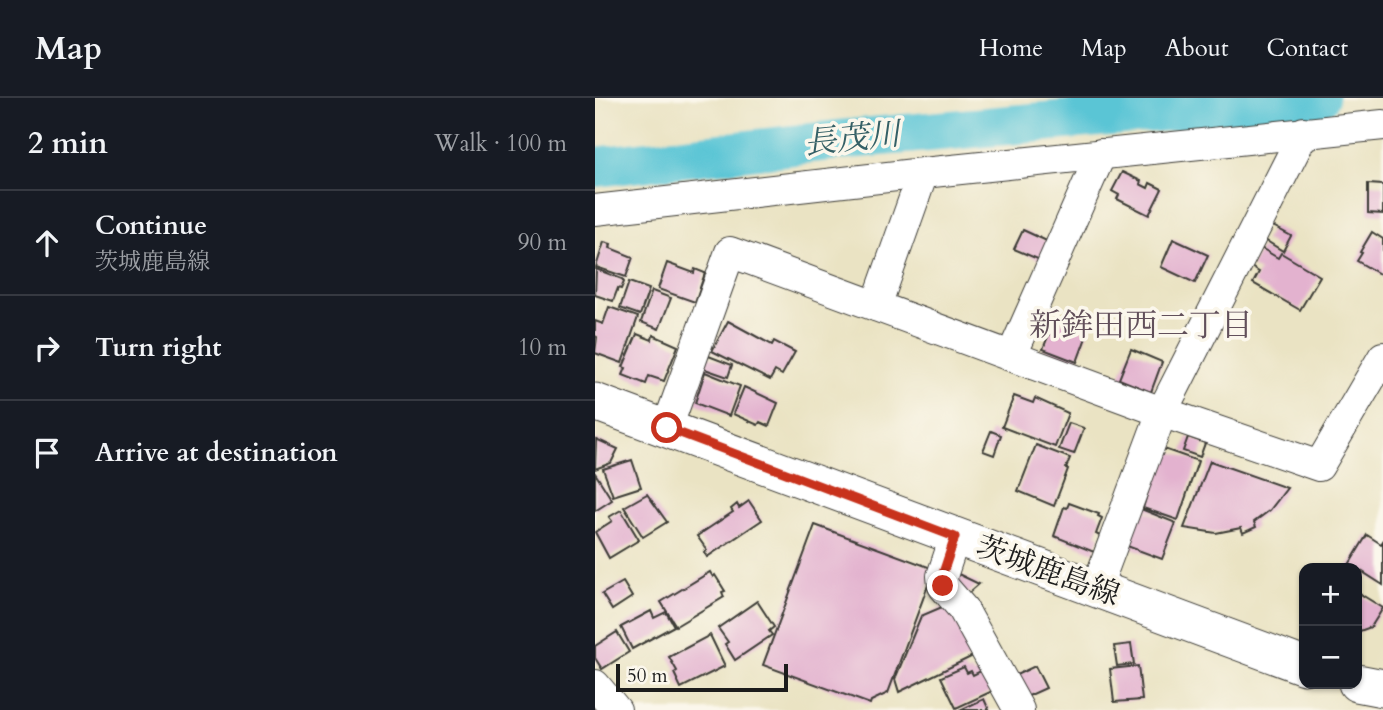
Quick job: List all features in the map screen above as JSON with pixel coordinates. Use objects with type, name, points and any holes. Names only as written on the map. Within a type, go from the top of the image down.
[{"type":"main road","name":"茨城鹿島線","points":[[595,402],[1299,664]]},
{"type":"main road","points":[[1362,684],[1383,688]]},
{"type":"street","points":[[595,210],[1383,125]]},
{"type":"street","points":[[1096,589],[1162,412],[1304,132]]},
{"type":"street","points":[[1012,355],[1101,154]]},
{"type":"street","points":[[876,306],[923,173]]},
{"type":"street","points":[[667,428],[730,253],[1162,412],[1319,466],[1383,357]]},
{"type":"street","points":[[955,537],[942,576],[943,586],[963,609],[1019,710]]},
{"type":"street","points":[[595,685],[616,710]]},
{"type":"building","points":[[1122,172],[1141,181],[1140,184],[1148,188],[1150,183],[1162,189],[1149,215],[1117,199],[1119,195],[1112,191]]},
{"type":"building","points":[[1368,184],[1383,185],[1383,214],[1368,213]]},
{"type":"building","points":[[1273,226],[1291,236],[1283,251],[1265,240]]},
{"type":"building","points":[[1023,230],[1049,242],[1040,260],[1014,249]]},
{"type":"building","points":[[1372,232],[1383,239],[1383,276],[1357,261]]},
{"type":"building","points":[[1173,239],[1208,255],[1195,283],[1161,267]]},
{"type":"building","points":[[604,242],[611,244],[610,248],[633,257],[626,277],[596,267]]},
{"type":"building","points":[[1261,248],[1278,258],[1281,253],[1320,276],[1300,310],[1253,283],[1259,272],[1251,267]]},
{"type":"building","points":[[667,263],[694,273],[695,269],[705,273],[695,302],[658,289]]},
{"type":"building","points":[[596,269],[624,282],[621,289],[618,288],[613,301],[595,295]]},
{"type":"building","points":[[629,282],[649,289],[640,315],[620,308]]},
{"type":"building","points":[[652,291],[671,298],[659,329],[641,322]]},
{"type":"building","points":[[609,307],[638,317],[622,363],[595,353],[595,321],[603,324]]},
{"type":"building","points":[[1055,319],[1088,332],[1077,362],[1043,349]]},
{"type":"building","points":[[728,321],[772,345],[774,341],[795,352],[782,375],[775,371],[770,380],[712,351]]},
{"type":"building","points":[[637,334],[652,340],[653,335],[678,346],[664,381],[649,376],[646,384],[623,375],[626,368],[623,367]]},
{"type":"building","points":[[1131,349],[1162,362],[1151,392],[1119,379]]},
{"type":"building","points":[[706,355],[732,365],[728,377],[702,368]]},
{"type":"building","points":[[705,372],[740,386],[729,416],[695,403]]},
{"type":"building","points":[[744,387],[778,403],[769,426],[760,422],[758,425],[733,414]]},
{"type":"building","points":[[1014,396],[1033,403],[1035,398],[1068,413],[1055,447],[1002,427]]},
{"type":"building","points":[[1069,423],[1084,428],[1074,454],[1059,449]]},
{"type":"building","points":[[991,431],[1001,435],[994,455],[983,451]]},
{"type":"building","points":[[1188,437],[1205,443],[1200,457],[1183,451]]},
{"type":"building","points":[[596,439],[618,449],[611,463],[595,469]]},
{"type":"building","points":[[1036,445],[1070,458],[1054,506],[1018,491]]},
{"type":"building","points":[[1161,448],[1198,461],[1178,520],[1143,508]]},
{"type":"building","points":[[632,460],[641,487],[613,496],[603,469]]},
{"type":"building","points":[[1210,461],[1287,488],[1270,510],[1254,522],[1256,527],[1243,533],[1241,528],[1216,533],[1184,528]]},
{"type":"building","points":[[595,473],[612,500],[595,511]]},
{"type":"building","points":[[647,494],[667,522],[643,537],[624,507]]},
{"type":"building","points":[[749,501],[762,520],[707,557],[704,552],[707,550],[697,536],[733,512],[731,509],[737,504],[739,508]]},
{"type":"building","points":[[1069,503],[1099,514],[1102,518],[1096,534],[1100,536],[1094,552],[1054,536],[1064,507],[1067,508]]},
{"type":"building","points":[[1141,509],[1176,523],[1162,559],[1127,546]]},
{"type":"building","points":[[621,510],[639,540],[609,558],[595,532],[612,521],[609,517]]},
{"type":"building","points":[[815,525],[934,569],[888,693],[870,704],[763,665]]},
{"type":"building","points":[[1367,535],[1381,544],[1383,541],[1383,585],[1362,572],[1362,563],[1350,563]]},
{"type":"building","points":[[710,572],[725,591],[722,592],[724,597],[676,626],[661,602]]},
{"type":"building","points":[[954,572],[979,584],[963,598]]},
{"type":"building","points":[[623,582],[632,597],[612,610],[602,594]]},
{"type":"building","points":[[1362,595],[1383,608],[1371,627],[1362,630]]},
{"type":"building","points":[[757,601],[774,627],[769,631],[772,635],[735,660],[725,644],[728,642],[718,628]]},
{"type":"building","points":[[949,604],[973,656],[899,692],[895,679],[921,616]]},
{"type":"building","points":[[651,611],[654,618],[666,612],[674,626],[632,649],[621,627]]},
{"type":"building","points":[[617,632],[629,652],[602,669],[595,658],[595,646]]},
{"type":"building","points":[[710,635],[725,666],[681,688],[674,673],[677,671],[669,657]]},
{"type":"building","points":[[1131,644],[1134,664],[1117,666],[1114,646]]},
{"type":"building","points":[[1035,666],[1046,688],[1024,698],[1014,676]]},
{"type":"building","points":[[1138,666],[1142,700],[1114,702],[1110,669]]},
{"type":"building","points":[[964,667],[967,673],[971,671],[973,675],[989,667],[999,688],[956,708],[941,677]]},
{"type":"building","points":[[984,699],[989,710],[960,710]]},
{"type":"waterway","name":"長茂川","points":[[595,167],[848,139],[1319,98]]},
{"type":"district","name":"新鉾田西二丁目","points":[[1141,326]]},
{"type":"route","points":[[667,428],[955,537],[942,576],[943,586]]}]
